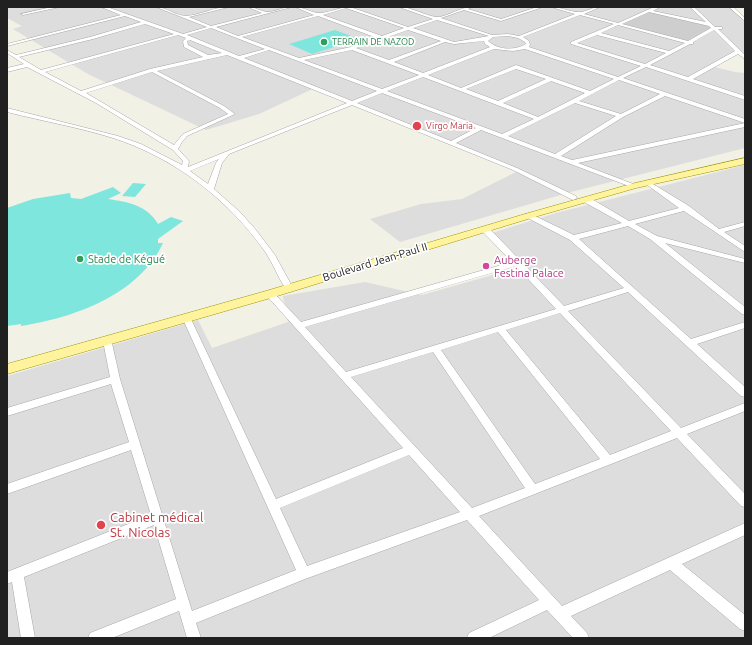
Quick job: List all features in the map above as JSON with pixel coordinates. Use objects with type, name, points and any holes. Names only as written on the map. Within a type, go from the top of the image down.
[{"type":"main road","name":"Boulevard Jean-Paul II","points":[[7,370],[186,317],[270,294],[288,286],[573,198],[745,157]]},
{"type":"main road","name":"Boulevard Jean-Paul II","points":[[7,364],[288,286],[587,200],[632,185],[648,183],[745,161]]},
{"type":"street","points":[[23,14],[58,7]]},
{"type":"street","points":[[103,7],[189,38],[452,143],[515,170],[573,198]]},
{"type":"street","points":[[160,8],[170,7]]},
{"type":"street","points":[[185,17],[227,7]]},
{"type":"street","points":[[250,7],[266,13]]},
{"type":"street","points":[[42,71],[290,7]]},
{"type":"street","points":[[297,7],[380,38]]},
{"type":"street","points":[[238,37],[346,7],[445,41],[454,43],[502,35],[520,37],[527,41],[528,45],[525,47]]},
{"type":"street","points":[[298,60],[352,48],[470,7]]},
{"type":"street","points":[[464,9],[501,20],[541,7]]},
{"type":"street","points":[[553,7],[691,43]]},
{"type":"street","points":[[520,37],[598,7]]},
{"type":"street","points":[[658,7],[573,43],[745,98]]},
{"type":"street","points":[[692,7],[745,53]]},
{"type":"street","points":[[698,7],[745,58]]},
{"type":"street","points":[[731,7],[745,20]]},
{"type":"street","points":[[160,8],[632,185]]},
{"type":"street","points":[[405,8],[490,38]]},
{"type":"street","points":[[521,9],[528,11]]},
{"type":"street","points":[[648,11],[716,27]]},
{"type":"street","points":[[7,45],[127,15]]},
{"type":"street","points":[[16,56],[91,38],[146,22]]},
{"type":"street","points":[[504,136],[691,43],[716,27]]},
{"type":"street","points":[[596,33],[670,53]]},
{"type":"street","points":[[189,38],[185,41],[186,46],[207,57]]},
{"type":"street","points":[[490,38],[487,43],[494,47],[508,50],[525,47],[745,121]]},
{"type":"street","points":[[390,62],[445,41]]},
{"type":"street","points":[[185,169],[351,103],[384,92],[494,47]]},
{"type":"street","points":[[352,48],[539,119]]},
{"type":"street","points":[[239,58],[269,49]]},
{"type":"street","points":[[7,51],[28,65],[81,92],[174,149],[180,153],[186,161],[185,169]]},
{"type":"street","points":[[689,79],[738,52]]},
{"type":"street","points":[[81,92],[207,57],[226,54]]},
{"type":"street","points":[[7,70],[28,65]]},
{"type":"street","points":[[462,89],[516,67],[590,93]]},
{"type":"street","points":[[154,71],[222,107],[232,114],[185,135],[174,149]]},
{"type":"street","points":[[499,103],[551,79]]},
{"type":"street","points":[[557,156],[621,116],[664,94]]},
{"type":"street","points":[[575,101],[621,116]]},
{"type":"street","points":[[7,110],[115,137],[167,158],[185,169],[236,212],[248,225],[269,253],[288,286]]},
{"type":"street","points":[[573,162],[745,125]]},
{"type":"street","points":[[452,143],[481,128]]},
{"type":"street","points":[[210,189],[219,163],[227,153]]},
{"type":"street","points":[[648,183],[745,250]]},
{"type":"street","points":[[587,200],[629,222],[653,237],[745,312]]},
{"type":"street","points":[[573,238],[686,208]]},
{"type":"street","points":[[528,216],[573,238],[745,393]]},
{"type":"street","points":[[719,231],[745,224]]},
{"type":"street","points":[[485,229],[745,502]]},
{"type":"street","points":[[653,237],[745,261]]},
{"type":"street","points":[[299,326],[518,263]]},
{"type":"street","points":[[344,376],[630,289]]},
{"type":"street","points":[[270,294],[582,638]]},
{"type":"street","points":[[186,317],[304,573]]},
{"type":"street","points":[[690,343],[745,325]]},
{"type":"street","points":[[500,328],[608,460]]},
{"type":"street","points":[[108,341],[115,379],[194,638]]},
{"type":"street","points":[[435,348],[533,490]]},
{"type":"street","points":[[7,412],[115,379]]},
{"type":"street","points":[[188,619],[304,573],[470,514],[745,407]]},
{"type":"street","points":[[7,489],[135,444]]},
{"type":"street","points":[[273,506],[411,450]]},
{"type":"street","points":[[28,638],[12,576],[158,518]]},
{"type":"street","points":[[560,614],[745,529]]},
{"type":"street","points":[[671,563],[745,624]]},
{"type":"street","points":[[474,638],[550,602]]},
{"type":"street","points":[[95,638],[183,603]]},
{"type":"shaded area","points":[[7,7],[729,7],[745,23],[745,57],[735,52],[710,66],[745,73],[745,148],[571,192],[400,242],[370,219],[421,204],[462,199],[518,171],[317,87],[259,114],[206,130],[88,74],[13,29],[22,26],[7,18]]},
{"type":"shaded area","points":[[646,11],[712,27],[687,41],[620,23]]},
{"type":"shaded area","name":"TERRAIN DE NAZOD","points":[[335,30],[359,39],[312,54],[289,44]]},
{"type":"shaded area","points":[[745,165],[745,638],[7,638],[7,376],[198,320],[212,348],[288,322],[283,296],[365,282],[422,295],[517,268],[492,233],[556,213]]},
{"type":"shaded area","points":[[133,183],[146,184],[135,197],[122,196]]},
{"type":"shaded area","name":"Stade de Kégué","points":[[113,187],[121,193],[108,199],[130,203],[143,209],[154,218],[158,224],[171,217],[183,221],[158,239],[158,243],[163,243],[152,261],[138,277],[121,290],[102,301],[62,317],[21,326],[21,324],[7,326],[7,208],[33,199],[70,193],[71,198],[81,199]]},
{"type":"place","name":"TERRAIN DE NAZOD","points":[[324,42]]},
{"type":"place","name":"Virgo Maria","points":[[417,126]]},
{"type":"place","name":"Stade de Kégué","points":[[80,259]]},
{"type":"place","name":"Auberge Festina Palace","points":[[486,266]]},
{"type":"place","name":"Cabinet médical St. Nicolas","points":[[101,525]]}]
